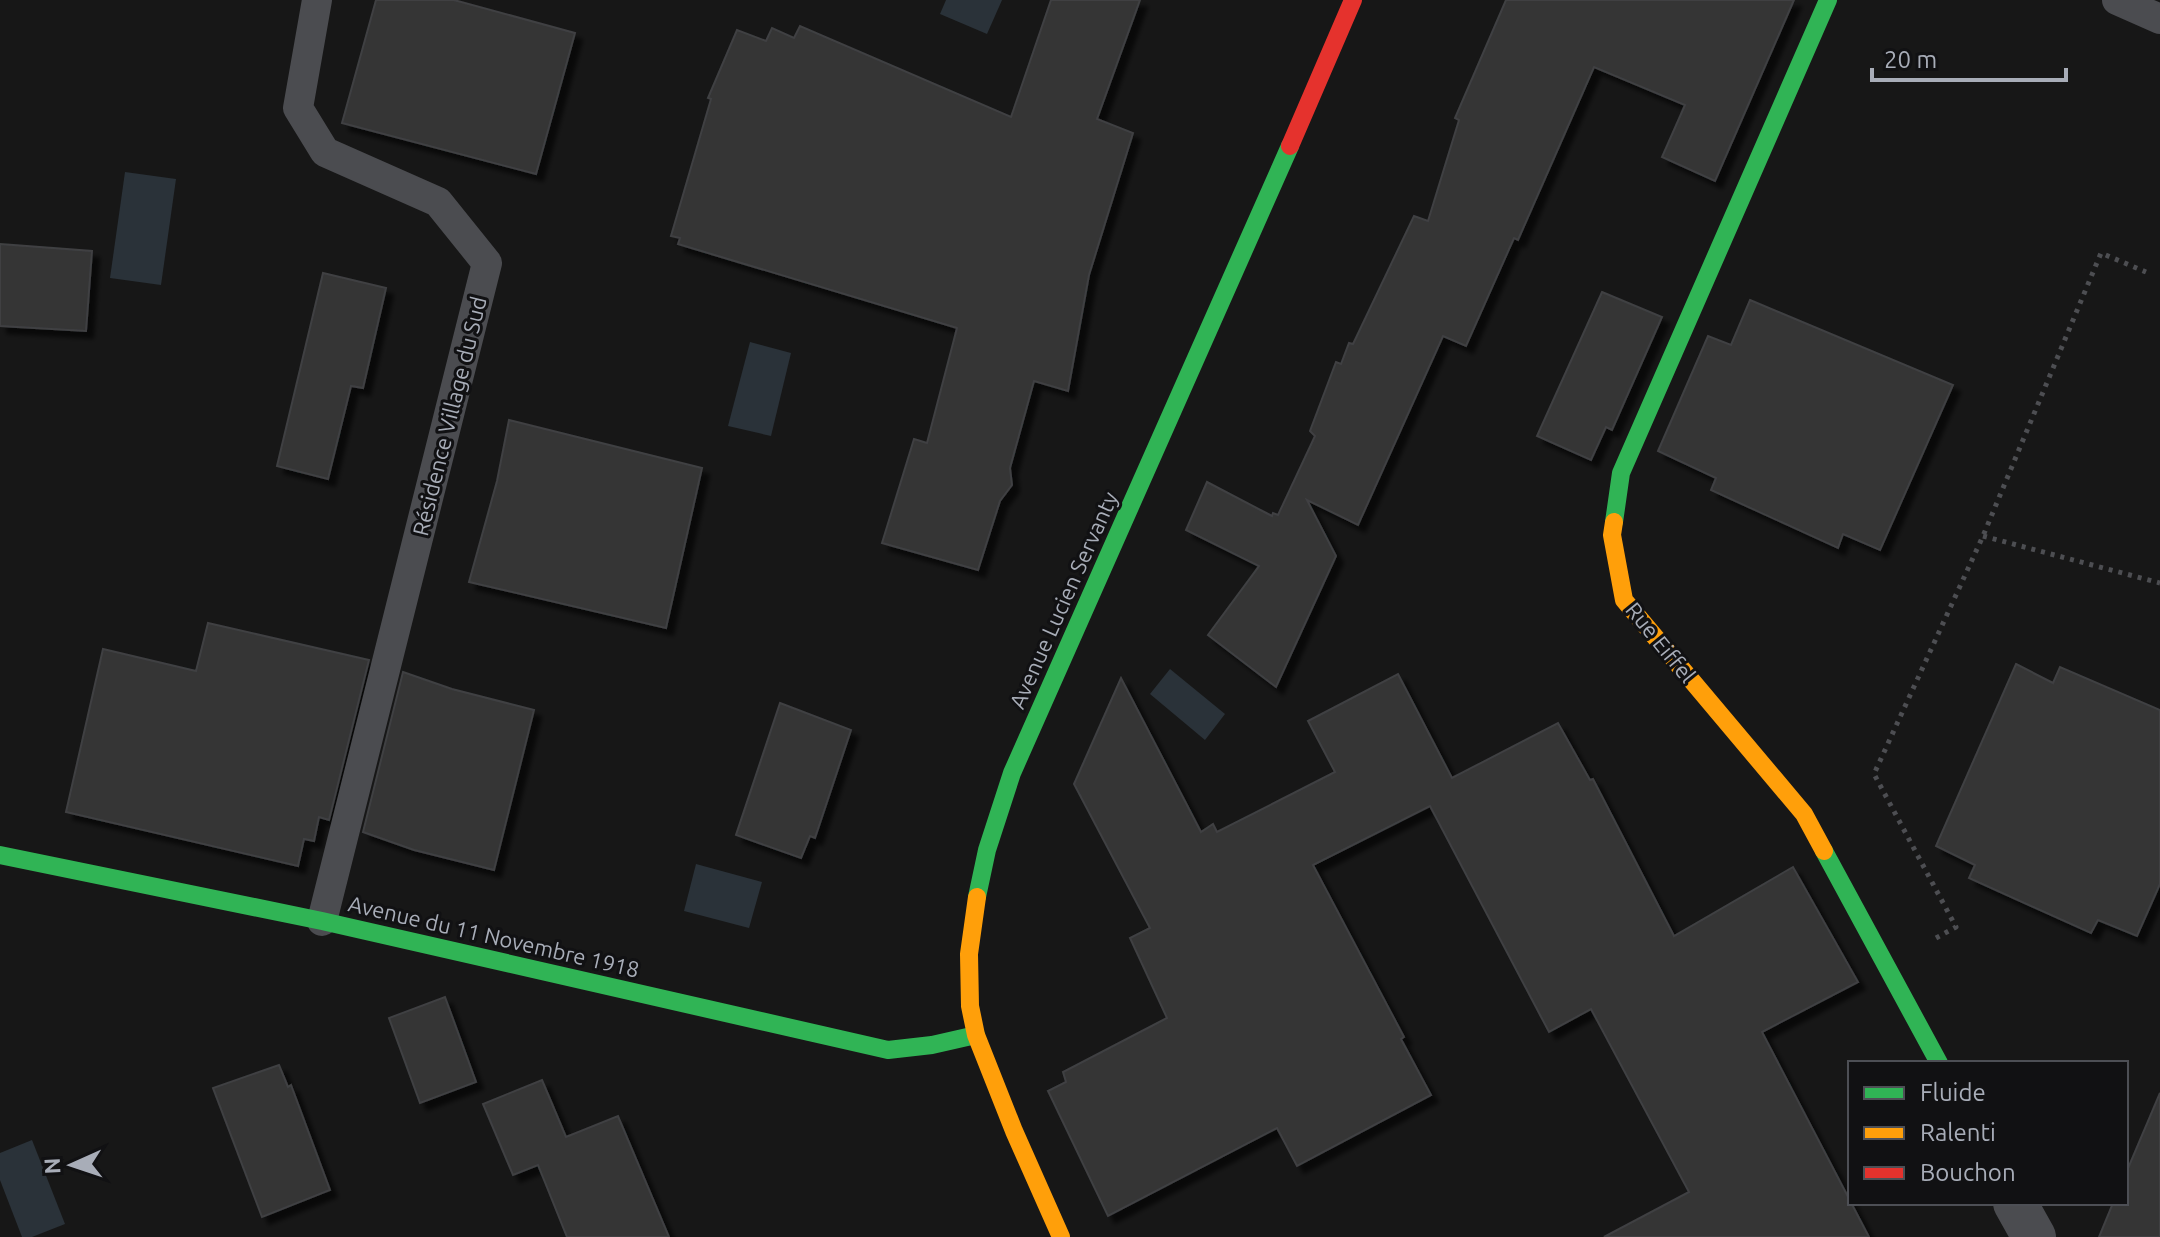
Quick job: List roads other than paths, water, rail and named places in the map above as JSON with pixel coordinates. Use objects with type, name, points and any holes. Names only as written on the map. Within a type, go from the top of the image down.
[{"type":"street","name":"Avenue Lucien Servanty","points":[[1061,1237],[976,1035],[970,1006],[969,954],[975,904],[987,850],[1012,773],[1190,376],[1353,0]]},
{"type":"street","name":"Rue Eiffel","points":[[1828,0],[1621,473],[1612,535],[1624,600],[1804,814],[1938,1061]]},
{"type":"street","name":"Avenue du 11 Novembre 1918","points":[[0,855],[322,921],[888,1050],[932,1045],[976,1035]]},
{"type":"street","points":[[2016,1205],[2034,1237]]},
{"type":"lane","name":"Résidence Village du Sud","points":[[317,0],[298,108],[325,152],[438,202],[487,263],[322,921]]},
{"type":"lane","points":[[2117,0],[2160,19]]}]
